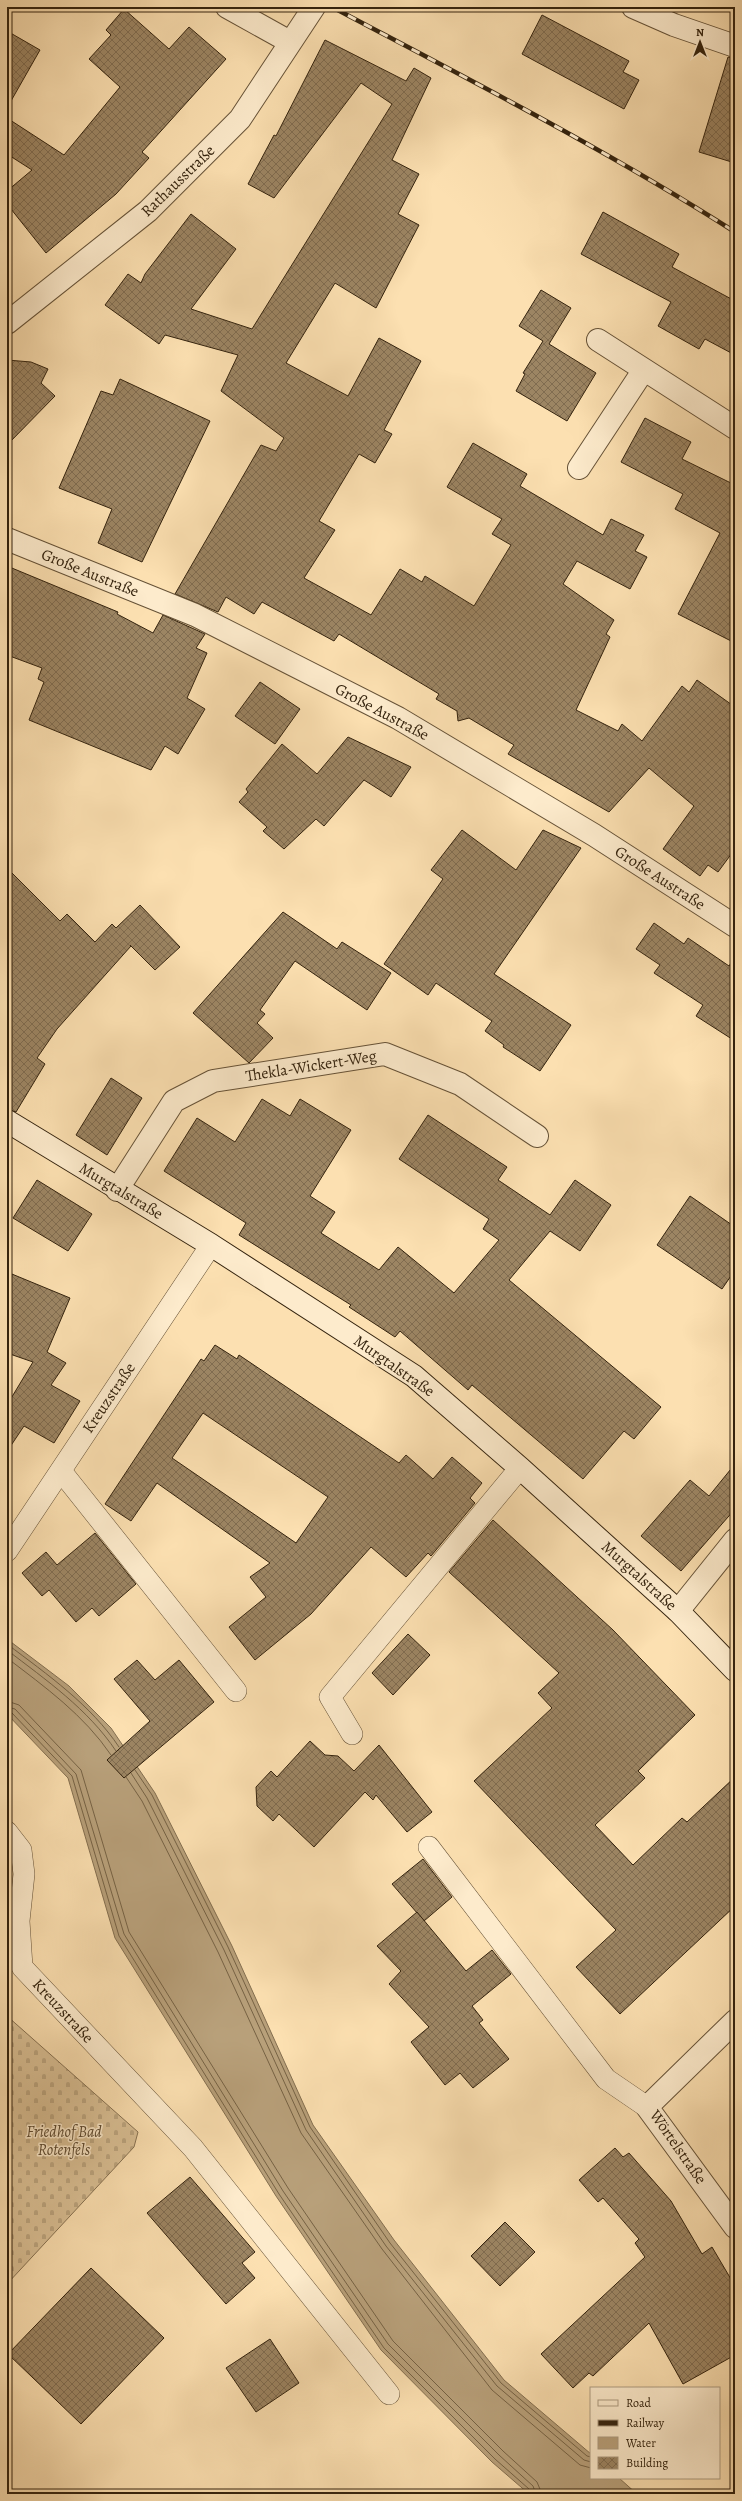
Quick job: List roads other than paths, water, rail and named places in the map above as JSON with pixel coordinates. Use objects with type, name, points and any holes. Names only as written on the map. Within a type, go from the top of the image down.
[{"type":"street","points":[[227,7],[290,42]]},
{"type":"street","name":"Rathausstraße","points":[[7,323],[148,212],[240,120],[314,7]]},
{"type":"street","points":[[633,7],[674,25],[735,46]]},
{"type":"street","points":[[598,340],[643,371],[735,428]]},
{"type":"street","points":[[579,468],[643,371]]},
{"type":"street","name":"Große Austraße","points":[[7,539],[195,615],[398,718],[594,835],[735,926]]},
{"type":"street","name":"Thekla-Wickert-Weg","points":[[117,1190],[174,1101],[213,1081],[385,1054],[460,1084],[537,1136]]},
{"type":"street","name":"Murgtalstraße","points":[[7,1121],[117,1190],[211,1245],[414,1376],[520,1468],[678,1612],[735,1670]]},
{"type":"street","points":[[678,1612],[735,1540]]},
{"type":"street","name":"Wörtelstraße","points":[[735,2021],[647,2107],[735,2227]]},
{"type":"lane","name":"Kreuzstraße","points":[[7,1551],[211,1245]]},
{"type":"lane","points":[[352,1734],[330,1698],[520,1468]]},
{"type":"lane","points":[[60,1471],[236,1691]]},
{"type":"lane","name":"Kreuzstraße","points":[[7,1832],[21,1850],[24,1874],[19,1921],[22,1967],[193,2148],[389,2394]]},
{"type":"lane","points":[[429,1847],[606,2079],[647,2107]]},
{"type":"water","points":[[7,1639],[69,1686],[111,1728],[155,1793],[232,1946],[313,2125],[394,2240],[504,2380],[590,2453],[590,2479],[620,2479],[637,2494],[529,2494],[492,2462],[381,2350],[276,2196],[115,1938],[68,1778],[7,1714]]},
{"type":"railway","points":[[332,7],[586,143],[686,201],[735,232]]},
{"type":"park label","name":"Friedhof Bad Rotenfels","points":[[64,2141]]}]
